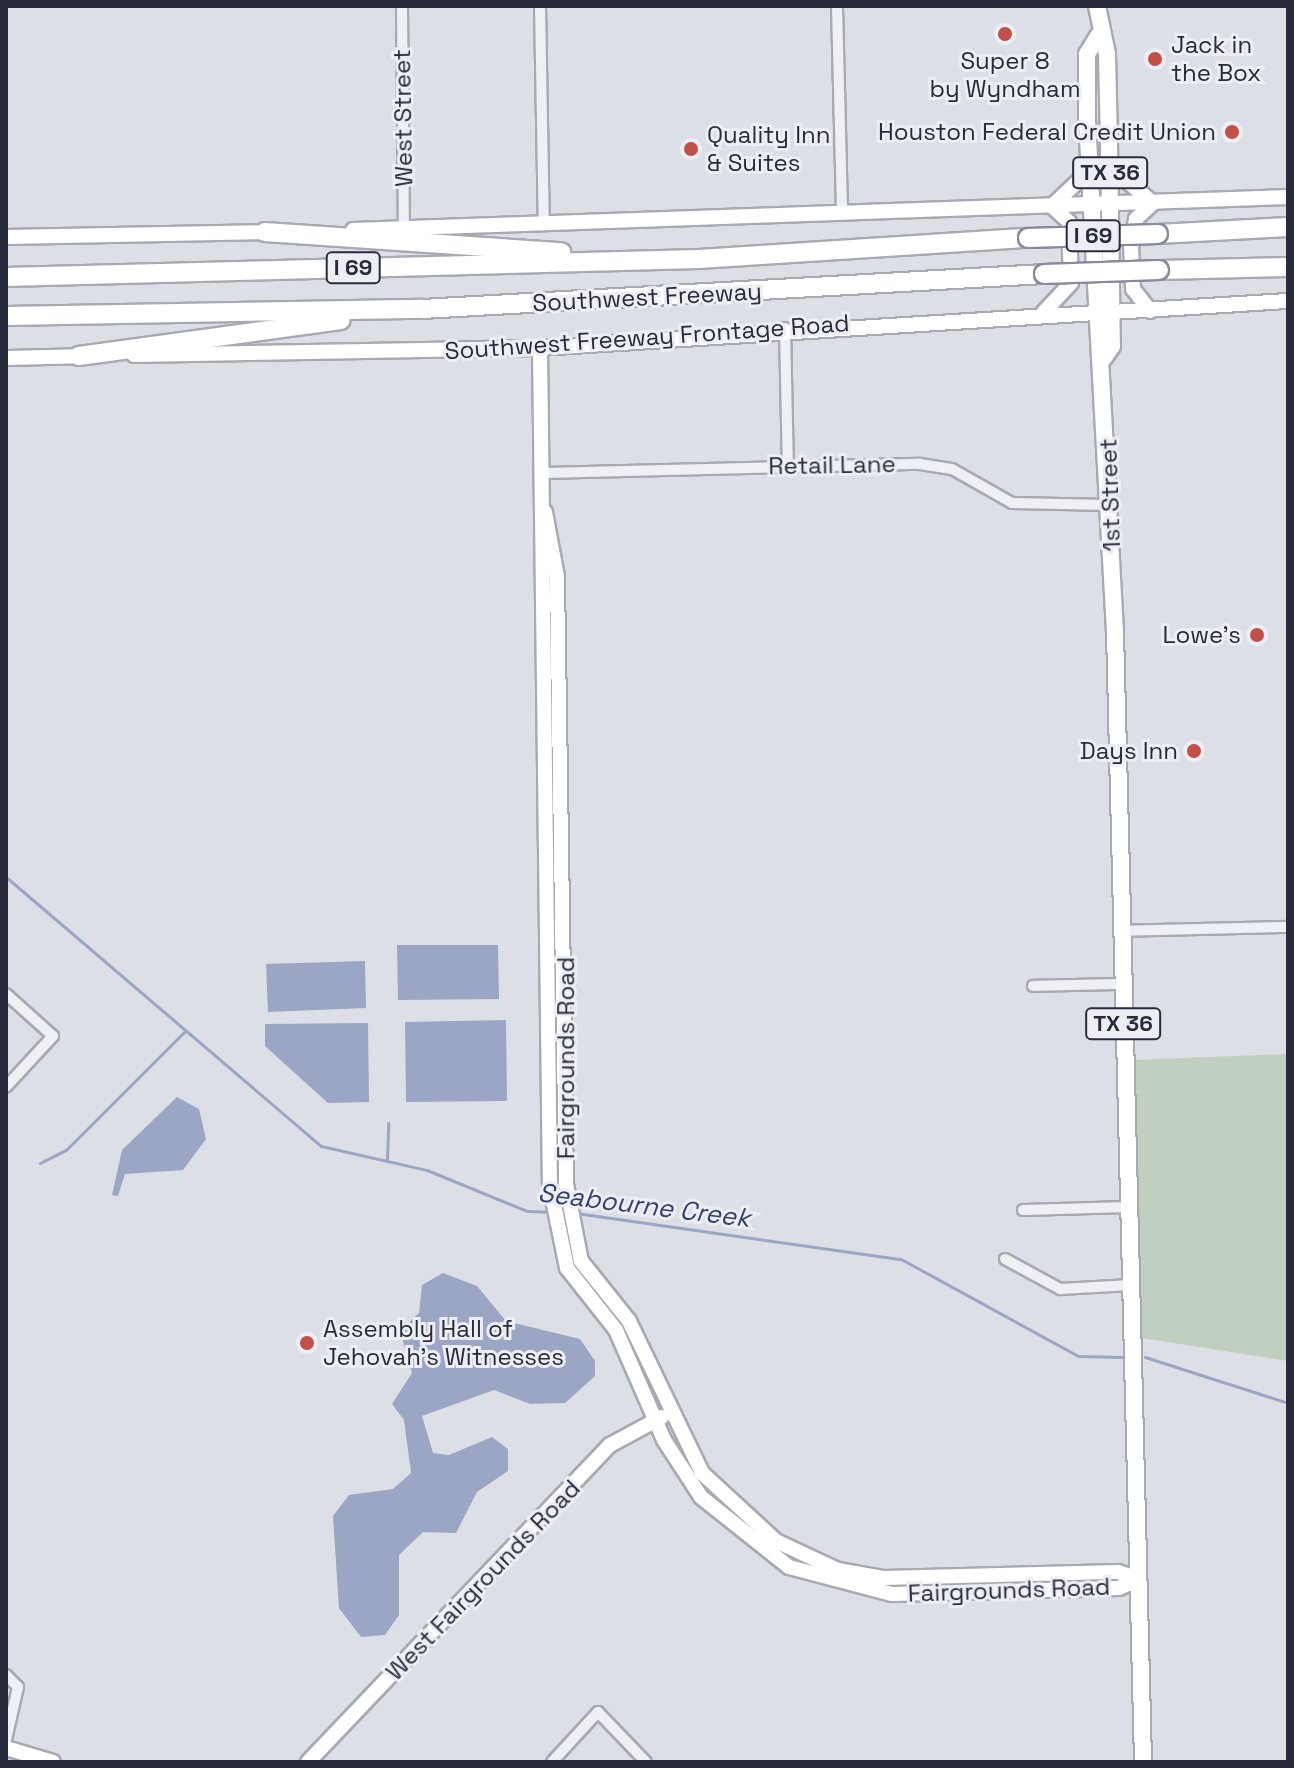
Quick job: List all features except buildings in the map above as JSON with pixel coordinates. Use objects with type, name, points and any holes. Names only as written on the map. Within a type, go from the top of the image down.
[{"type":"highway","name":"Southwest Freeway","points":[[6,277],[699,259],[1028,238],[1288,227]]},
{"type":"highway","points":[[265,232],[699,259]]},
{"type":"highway","name":"Southwest Freeway","points":[[6,316],[422,309],[1044,274],[1288,267]]},
{"type":"highway","points":[[79,356],[422,309]]},
{"type":"main road","name":"1st Street","points":[[1097,6],[1098,36],[1107,54],[1110,205],[1104,358],[1115,632],[1120,931]]},
{"type":"main road","name":"1st Street","points":[[1098,36],[1087,54],[1089,171],[1104,312]]},
{"type":"main road","name":"TX 36","points":[[1120,931],[1143,1762]]},
{"type":"street","name":"West Street","points":[[402,6],[404,229]]},
{"type":"street","points":[[540,6],[544,225]]},
{"type":"street","points":[[837,6],[842,212]]},
{"type":"street","points":[[1109,166],[1153,203]]},
{"type":"street","points":[[1052,206],[1089,171]]},
{"type":"street","points":[[6,237],[544,225],[1288,197]]},
{"type":"street","points":[[1150,311],[1133,289],[1131,246],[1136,219],[1153,203]]},
{"type":"street","points":[[1043,313],[1071,283],[1071,230],[1052,206]]},
{"type":"street","name":"Southwest Freeway Frontage Road","points":[[6,358],[540,348],[785,328],[1043,313],[1150,311],[1288,301]]},
{"type":"street","points":[[785,328],[788,466]]},
{"type":"street","name":"Fairgrounds Road","points":[[540,348],[545,512],[550,1185],[558,1244],[567,1268],[620,1338],[655,1420],[722,1520],[789,1567],[827,1581],[892,1594],[1119,1588],[1139,1579]]},
{"type":"street","name":"Retail Lane","points":[[544,473],[788,466],[938,466],[1012,503],[1110,505]]},
{"type":"street","name":"Fairgrounds Road","points":[[545,512],[557,577],[566,1184],[573,1240],[629,1321],[670,1414],[731,1506],[827,1566],[884,1578],[1118,1572],[1139,1579]]},
{"type":"street","points":[[1120,931],[1288,927]]},
{"type":"street","points":[[1033,986],[1122,984]]},
{"type":"street","points":[[6,994],[53,1036],[6,1087]]},
{"type":"street","points":[[1023,1210],[1128,1207]]},
{"type":"street","points":[[1005,1259],[1060,1289],[1131,1285]]},
{"type":"street","name":"West Fairgrounds Road","points":[[308,1762],[610,1445],[670,1414]]},
{"type":"street","points":[[6,1675],[18,1687],[6,1740]]},
{"type":"street","points":[[552,1762],[598,1712],[646,1762]]},
{"type":"street","points":[[6,1748],[53,1762]]},
{"type":"green space","points":[[1288,1054],[1288,1361],[1142,1338],[1133,1060]]},
{"type":"water","points":[[397,945],[498,945],[499,999],[398,1000]]},
{"type":"water","points":[[365,961],[366,1008],[268,1012],[266,964]]},
{"type":"water","points":[[506,1020],[507,1101],[406,1102],[405,1022]]},
{"type":"water","points":[[368,1023],[369,1102],[328,1103],[265,1046],[265,1024]]},
{"type":"water","points":[[177,1097],[199,1109],[206,1139],[183,1170],[125,1174],[118,1196],[112,1195],[122,1150]]},
{"type":"water","points":[[443,1273],[477,1286],[506,1321],[580,1339],[595,1361],[595,1376],[565,1403],[530,1404],[494,1390],[422,1416],[433,1453],[449,1455],[492,1437],[508,1449],[508,1471],[477,1492],[456,1533],[423,1532],[399,1555],[399,1615],[385,1635],[361,1637],[339,1608],[333,1516],[349,1495],[393,1489],[411,1473],[404,1420],[392,1404],[412,1373],[400,1331],[419,1313],[422,1285]]},
{"type":"waterway","name":"Seabourne Creek","points":[[6,877],[321,1146],[427,1170],[527,1211],[552,1212]]},
{"type":"waterway","points":[[40,1163],[66,1150],[185,1031]]},
{"type":"waterway","points":[[387,1159],[388,1123]]},
{"type":"waterway","name":"Seabourne Creek","points":[[576,1213],[901,1259],[1078,1356],[1122,1357]]},
{"type":"waterway","name":"Seabourne Creek","points":[[1145,1357],[1288,1403]]},
{"type":"place","name":"Super 8 by Wyndham","points":[[1005,34]]},
{"type":"place","name":"Jack in the Box","points":[[1155,59]]},
{"type":"place","name":"Houston Federal Credit Union","points":[[1232,132]]},
{"type":"place","name":"Quality Inn & Suites","points":[[691,149]]},
{"type":"place","name":"Lowe's","points":[[1257,635]]},
{"type":"place","name":"Days Inn","points":[[1194,751]]},
{"type":"place","name":"Assembly Hall of Jehovah's Witnesses","points":[[307,1343]]}]
